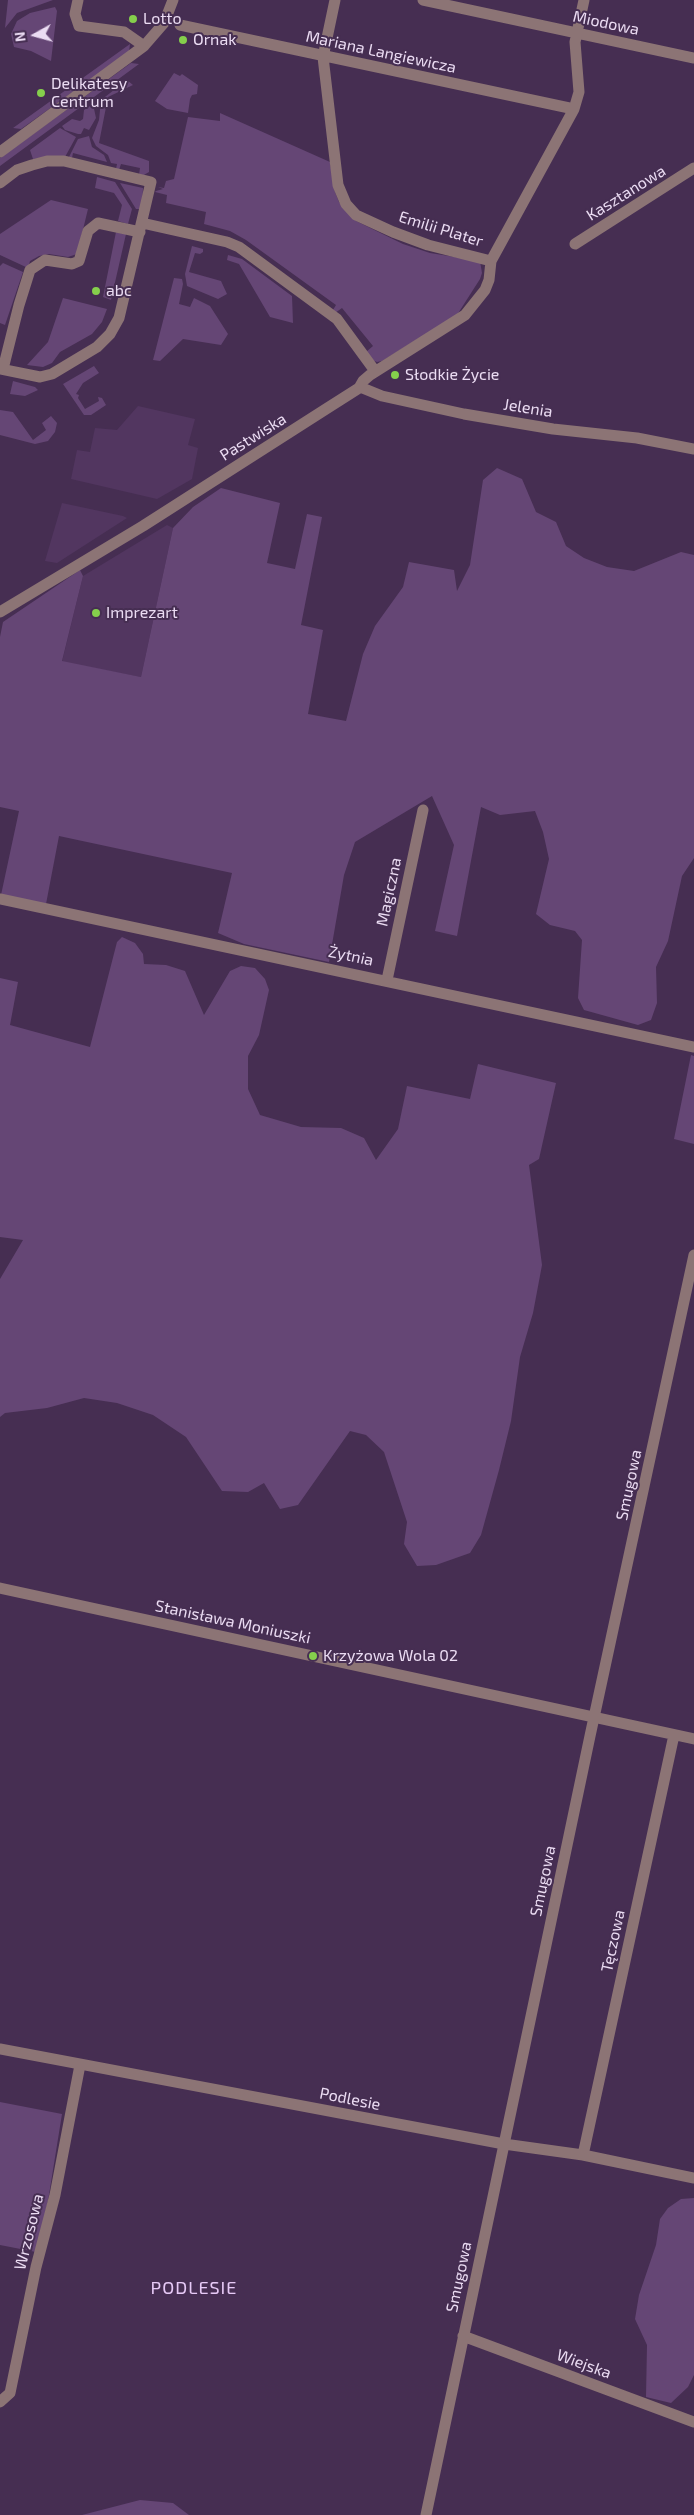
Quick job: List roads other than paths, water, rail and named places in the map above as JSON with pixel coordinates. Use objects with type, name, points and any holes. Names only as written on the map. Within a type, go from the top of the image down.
[{"type":"street","points":[[78,0],[75,14],[78,26],[124,32],[144,46]]},
{"type":"street","points":[[0,152],[144,46],[164,23],[173,0]]},
{"type":"street","name":"Emilii Plater","points":[[335,0],[322,57],[338,185],[346,204],[356,215],[393,232],[428,245],[491,261],[574,109],[579,92],[575,42],[584,0]]},
{"type":"street","name":"Miodowa","points":[[423,0],[694,58]]},
{"type":"street","name":"Mariana Langiewicza","points":[[180,25],[322,57],[574,109]]},
{"type":"street","points":[[0,183],[17,170],[32,165],[64,161],[151,182],[141,228],[119,318],[110,334],[97,347],[52,374],[40,377],[1,369],[30,270],[45,260],[72,264],[79,261],[88,231],[98,223],[141,228],[227,242],[239,248],[337,320],[375,371]]},
{"type":"street","name":"Kasztanowa","points":[[575,244],[694,168]]},
{"type":"street","name":"Pastwiska","points":[[0,612],[143,526],[360,387],[363,381],[375,371],[465,315],[485,290],[489,280],[491,261]]},
{"type":"street","name":"Jelenia","points":[[360,387],[382,396],[464,414],[553,429],[638,438],[694,449]]},
{"type":"street","name":"Magiczna","points":[[387,980],[424,810]]},
{"type":"street","name":"Żytnia","points":[[0,899],[694,1047]]},
{"type":"street","name":"Smugowa","points":[[426,2515],[594,1717],[694,1255]]},
{"type":"street","name":"Stanisława Moniuszki","points":[[0,1588],[694,1739]]},
{"type":"street","name":"Tęczowa","points":[[584,2155],[674,1735]]},
{"type":"street","name":"Podlesie","points":[[0,2048],[80,2065],[504,2144],[584,2155],[694,2178]]},
{"type":"street","name":"Wrzosowa","points":[[0,2402],[10,2393],[36,2267],[55,2195],[80,2065]]},
{"type":"street","name":"Wiejska","points":[[463,2336],[694,2422]]},
{"type":"place","name":"Lotto","points":[[133,19]]},
{"type":"place","name":"Ornak","points":[[183,40]]},
{"type":"place","name":"Delikatesy Centrum","points":[[41,93]]},
{"type":"place","name":"abc","points":[[96,291]]},
{"type":"place","name":"Słodkie Życie","points":[[395,375]]},
{"type":"place","name":"Imprezart","points":[[96,613]]},
{"type":"place","name":"Krzyżowa Wola 02","points":[[313,1656]]},
{"type":"district","name":"PODLESIE","points":[[194,2288]]}]
